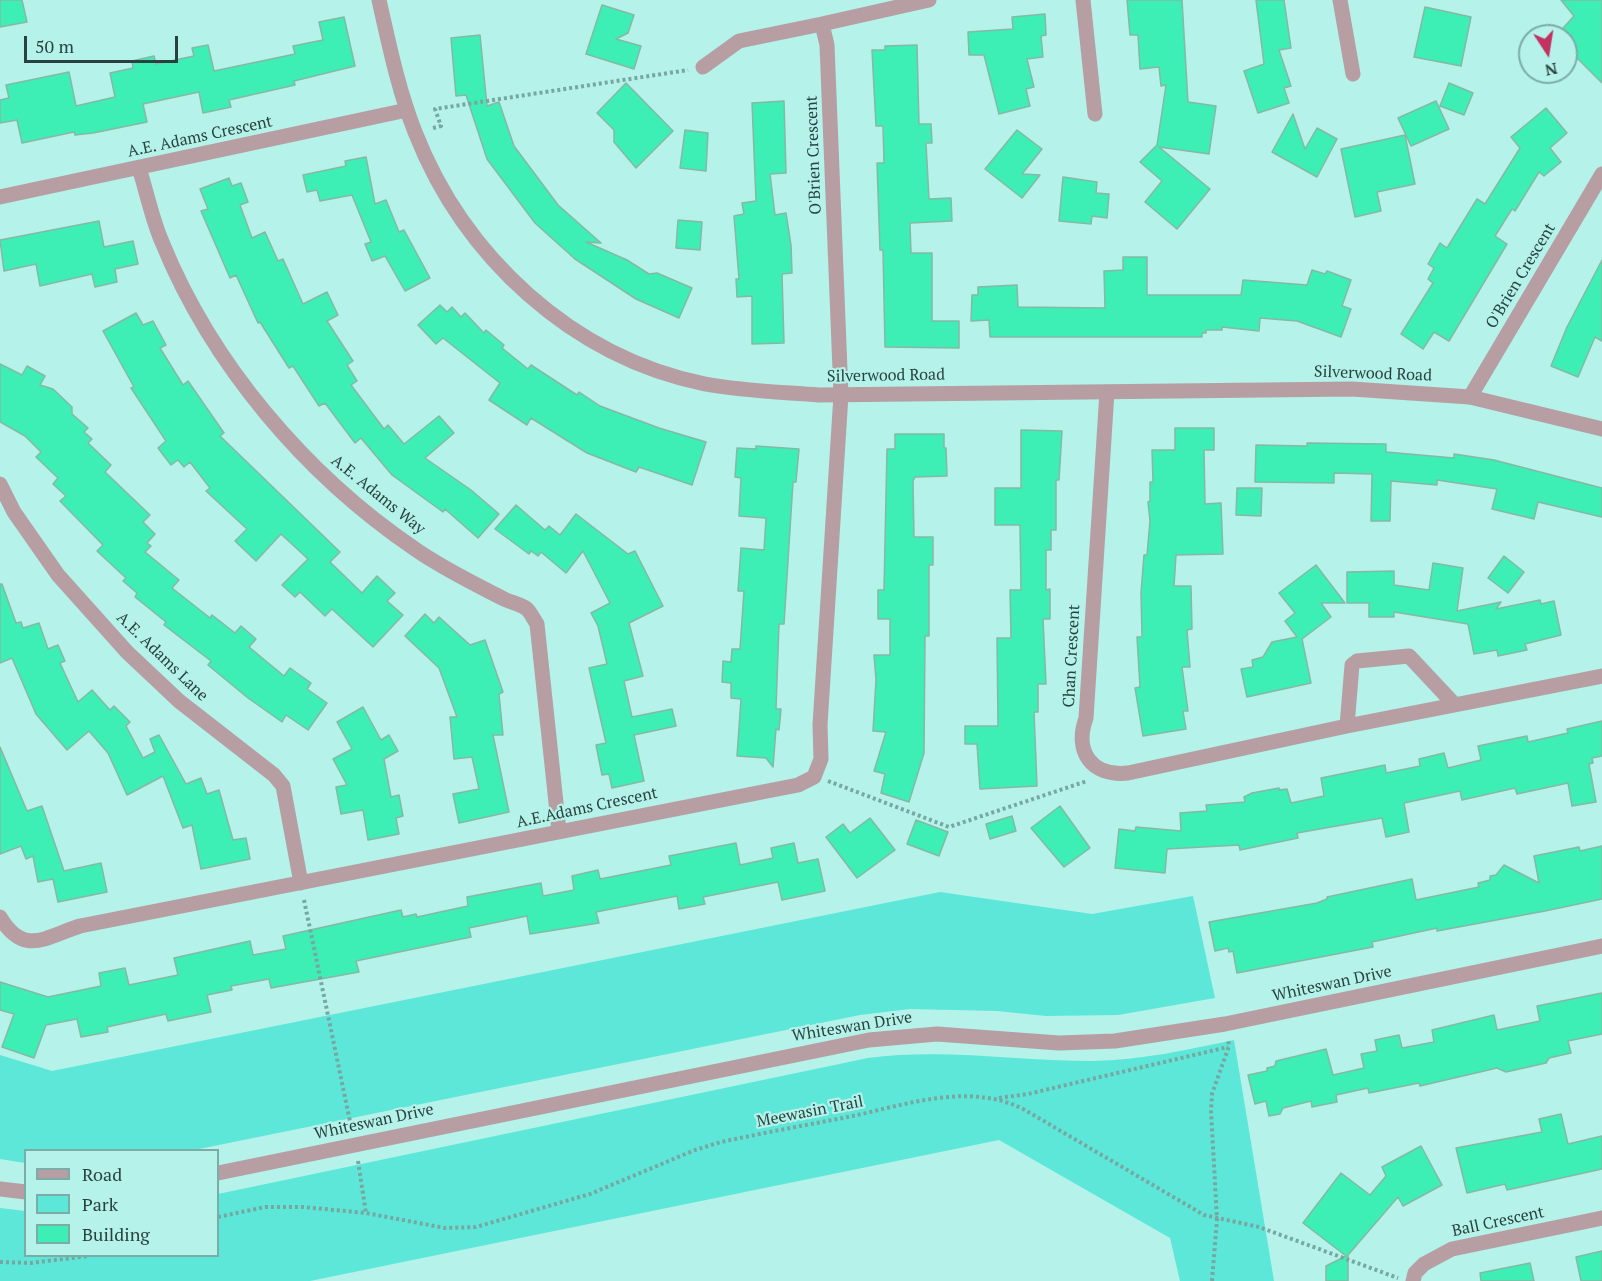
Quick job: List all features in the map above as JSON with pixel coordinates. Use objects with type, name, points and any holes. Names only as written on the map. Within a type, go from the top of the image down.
[{"type":"street","name":"Silverwood Road","points":[[380,0],[407,110],[415,133],[462,222],[515,284],[552,315],[590,339],[658,371],[704,384],[749,391],[841,395],[1353,389],[1470,397],[1602,429]]},
{"type":"street","points":[[704,67],[739,41],[930,0]]},
{"type":"street","points":[[1083,0],[1095,114]]},
{"type":"street","points":[[1340,0],[1353,74]]},
{"type":"street","name":"O'Brien Crescent","points":[[822,24],[827,45],[841,395]]},
{"type":"street","name":"A.E. Adams Crescent","points":[[0,197],[407,110]]},
{"type":"street","name":"A.E. Adams Way","points":[[140,168],[161,241],[194,310],[232,368],[273,421],[315,467],[362,509],[416,550],[505,600],[526,609],[537,624],[559,831]]},
{"type":"street","name":"O'Brien Crescent","points":[[1470,397],[1602,174]]},
{"type":"street","name":"Chan Crescent","points":[[1107,392],[1086,717],[1081,742],[1088,758],[1107,772],[1128,773],[1454,704],[1602,676]]},
{"type":"street","name":"A.E.Adams Crescent","points":[[0,917],[13,934],[21,939],[41,942],[80,926],[807,782],[819,770],[841,395]]},
{"type":"street","name":"A.E. Adams Lane","points":[[0,484],[14,512],[58,574],[127,652],[179,701],[274,775],[283,786],[301,883]]},
{"type":"street","points":[[1347,726],[1352,665],[1357,661],[1409,656],[1454,704]]},
{"type":"street","name":"Whiteswan Drive","points":[[219,1173],[869,1040],[937,1034],[1059,1043],[1115,1041],[1225,1024],[1602,946]]},
{"type":"street","points":[[0,1189],[24,1192]]},
{"type":"street","name":"Ball Crescent","points":[[1413,1281],[1415,1273],[1424,1263],[1452,1249],[1602,1218]]},
{"type":"path","points":[[415,133],[441,126],[435,109],[664,74]]},
{"type":"path","points":[[845,785],[949,827],[1072,788]]},
{"type":"path","points":[[304,903],[352,1131]]},
{"type":"path","points":[[993,1098],[1028,1094],[1229,1046],[1212,1094],[1217,1219],[1212,1281]]},
{"type":"path","name":"Meewasin Trail","points":[[219,1217],[265,1207],[330,1208],[445,1228],[476,1227],[590,1194],[686,1153],[721,1142],[925,1100],[964,1096],[1010,1102],[1195,1210],[1217,1219],[1259,1227],[1380,1271]]},
{"type":"path","points":[[357,1160],[366,1213]]},
{"type":"path","points":[[0,1262],[30,1263],[81,1257]]},
{"type":"green space","points":[[940,892],[1092,914],[1193,896],[1215,998],[1118,1015],[1046,1016],[997,1011],[910,1009],[860,1015],[199,1149],[24,1149],[24,1163],[0,1159],[0,1055],[52,1071]]},
{"type":"green space","points":[[1234,1040],[1274,1281],[1180,1281],[1170,1238],[999,1140],[310,1281],[0,1281],[0,1208],[24,1211],[24,1257],[219,1257],[219,1194],[868,1058],[925,1054],[1093,1061],[1164,1054]]},
{"type":"building","points":[[0,0],[22,0],[27,22],[0,27]]},
{"type":"building","points":[[1127,0],[1182,0],[1188,102],[1216,106],[1209,154],[1159,147],[1210,189],[1177,229],[1145,202],[1162,181],[1140,162],[1157,145],[1166,85],[1161,86],[1159,67],[1140,69],[1138,35],[1130,35]]},
{"type":"building","points":[[1256,0],[1284,0],[1291,48],[1279,50],[1291,86],[1284,88],[1289,103],[1258,113],[1244,71],[1264,64]]},
{"type":"building","points":[[1561,0],[1602,0],[1602,83],[1578,59],[1578,24],[1567,24],[1574,16]]},
{"type":"building","points":[[602,5],[634,15],[628,33],[616,39],[641,46],[634,69],[586,54]]},
{"type":"building","points":[[1425,7],[1471,17],[1461,66],[1414,57]]},
{"type":"building","points":[[1045,14],[1046,35],[1041,36],[1043,57],[1027,59],[1034,87],[1026,89],[1030,106],[999,114],[984,55],[969,55],[968,32],[1013,29],[1012,17]]},
{"type":"building","points":[[344,17],[355,66],[294,81],[295,85],[229,100],[231,107],[203,113],[199,92],[143,104],[147,122],[93,133],[75,135],[74,132],[22,143],[17,120],[0,123],[0,100],[9,98],[6,85],[69,72],[76,106],[115,97],[110,73],[133,68],[132,61],[154,56],[156,64],[194,56],[192,48],[208,45],[214,71],[295,54],[293,46],[323,40],[319,22]]},
{"type":"building","points":[[480,35],[487,106],[499,102],[514,146],[558,205],[601,243],[586,242],[627,260],[649,274],[657,273],[692,288],[679,318],[636,299],[575,259],[535,223],[487,159],[466,95],[456,96],[451,38]]},
{"type":"building","points":[[917,45],[919,124],[931,124],[932,143],[926,143],[929,199],[951,198],[952,221],[910,223],[911,253],[932,253],[932,321],[959,321],[959,348],[885,347],[883,250],[880,250],[877,163],[884,163],[883,126],[876,126],[872,50],[885,50],[885,46]]},
{"type":"building","points":[[626,83],[673,131],[636,168],[614,142],[614,130],[597,113]]},
{"type":"building","points":[[1449,83],[1473,93],[1464,115],[1440,106]]},
{"type":"building","points":[[784,101],[786,173],[770,174],[775,215],[786,213],[791,245],[792,273],[782,274],[784,343],[752,344],[752,296],[737,297],[736,279],[739,279],[734,216],[744,214],[742,203],[756,201],[752,103]]},
{"type":"building","points":[[1436,101],[1449,129],[1411,146],[1398,118]]},
{"type":"building","points":[[1546,108],[1567,133],[1550,148],[1561,162],[1544,176],[1539,172],[1515,211],[1512,209],[1495,236],[1507,244],[1449,341],[1434,332],[1423,349],[1401,334],[1433,283],[1428,279],[1434,268],[1428,264],[1440,243],[1447,248],[1477,199],[1485,204],[1520,148],[1511,137]]},
{"type":"building","points":[[1293,114],[1305,149],[1317,128],[1337,139],[1317,177],[1272,152]]},
{"type":"building","points":[[685,130],[708,133],[706,171],[680,168]]},
{"type":"building","points":[[1017,130],[1042,149],[1022,174],[1040,175],[1022,198],[985,169]]},
{"type":"building","points":[[1405,135],[1415,184],[1377,192],[1381,211],[1355,217],[1341,149]]},
{"type":"building","points":[[366,157],[375,204],[386,200],[399,232],[404,230],[430,278],[405,291],[385,256],[372,261],[365,244],[371,242],[352,195],[320,201],[317,190],[307,192],[303,175],[346,166],[345,161]]},
{"type":"building","points":[[1063,177],[1097,182],[1096,193],[1109,194],[1107,218],[1092,216],[1091,224],[1059,221]]},
{"type":"building","points":[[229,178],[232,186],[241,183],[248,202],[240,205],[252,238],[265,232],[278,261],[283,259],[303,304],[327,292],[338,315],[327,321],[353,361],[347,365],[357,381],[351,385],[384,429],[388,425],[404,444],[439,416],[454,433],[425,458],[471,490],[499,514],[478,538],[445,509],[443,512],[392,475],[361,438],[355,443],[325,403],[319,406],[293,366],[289,368],[260,322],[258,323],[236,275],[230,278],[201,211],[208,209],[200,189]]},
{"type":"building","points":[[678,220],[702,222],[700,250],[676,248]]},
{"type":"building","points":[[99,221],[104,247],[133,241],[138,264],[115,269],[117,282],[95,287],[92,274],[40,286],[36,264],[4,271],[0,240]]},
{"type":"building","points":[[1123,257],[1147,257],[1147,295],[1241,295],[1243,280],[1307,285],[1312,270],[1325,274],[1327,271],[1351,280],[1342,306],[1351,309],[1341,337],[1297,321],[1260,318],[1259,331],[1222,327],[1222,330],[1206,330],[1206,333],[1202,333],[1202,337],[990,337],[989,320],[971,321],[972,295],[978,295],[978,287],[1017,285],[1018,307],[1105,308],[1104,271],[1123,270]]},
{"type":"building","points":[[1602,260],[1602,341],[1595,337],[1578,377],[1551,366],[1567,327]]},
{"type":"building","points":[[440,305],[447,312],[452,307],[461,317],[465,313],[484,333],[486,330],[504,345],[502,348],[528,369],[531,365],[577,395],[579,392],[600,406],[659,428],[706,442],[692,485],[639,467],[636,472],[587,453],[531,418],[527,425],[489,400],[500,383],[443,338],[436,344],[418,325]]},
{"type":"building","points":[[136,313],[143,325],[153,321],[166,345],[160,348],[183,385],[188,381],[224,433],[220,436],[340,552],[330,562],[362,593],[377,576],[395,593],[387,601],[403,615],[373,647],[332,609],[325,616],[300,592],[295,597],[282,585],[308,559],[281,534],[256,561],[235,541],[247,529],[206,491],[210,488],[190,462],[184,467],[178,460],[171,465],[158,448],[166,441],[131,388],[134,387],[103,331]]},
{"type":"building","points":[[0,364],[22,375],[27,366],[45,376],[40,385],[53,389],[72,407],[72,414],[88,428],[84,432],[92,439],[88,443],[111,465],[105,472],[150,515],[143,522],[155,534],[147,543],[151,546],[145,552],[179,580],[172,588],[210,618],[212,615],[235,633],[241,626],[256,639],[249,647],[284,676],[290,668],[311,683],[307,689],[327,703],[308,730],[286,715],[282,722],[248,698],[208,665],[211,661],[164,625],[166,622],[135,597],[137,593],[123,581],[126,578],[97,551],[103,545],[60,501],[66,496],[53,484],[58,478],[36,457],[41,452],[25,436],[0,422]]},
{"type":"building","points":[[1175,428],[1214,428],[1214,450],[1204,450],[1205,504],[1221,503],[1223,554],[1176,555],[1174,586],[1191,586],[1192,629],[1187,630],[1190,667],[1182,667],[1188,711],[1183,711],[1186,729],[1143,736],[1135,688],[1140,687],[1137,637],[1142,637],[1141,593],[1150,521],[1148,502],[1150,501],[1150,482],[1153,482],[1152,450],[1175,450]]},
{"type":"building","points":[[1021,430],[1062,431],[1059,480],[1056,480],[1056,530],[1051,530],[1051,550],[1046,550],[1046,590],[1050,589],[1050,619],[1043,619],[1046,684],[1038,684],[1038,712],[1034,712],[1037,786],[980,789],[977,744],[965,744],[965,726],[998,726],[997,638],[1011,638],[1010,590],[1021,590],[1020,525],[995,525],[995,488],[1021,488]]},
{"type":"building","points":[[895,434],[944,434],[944,448],[946,448],[947,476],[915,477],[913,481],[914,537],[933,537],[933,565],[929,565],[929,636],[925,636],[924,753],[909,802],[881,793],[885,774],[874,771],[886,732],[873,731],[876,680],[874,655],[890,655],[890,619],[878,619],[878,590],[884,590],[887,449],[895,449]]},
{"type":"building","points":[[1307,443],[1386,444],[1386,452],[1454,458],[1454,454],[1494,460],[1602,488],[1602,517],[1538,502],[1534,519],[1492,509],[1497,489],[1437,480],[1437,485],[1391,481],[1390,521],[1371,521],[1372,474],[1334,473],[1334,483],[1255,482],[1256,445],[1307,446]]},
{"type":"building","points":[[756,446],[799,449],[796,482],[793,482],[784,624],[779,624],[776,709],[781,709],[779,730],[776,729],[773,767],[766,758],[737,756],[741,699],[731,698],[731,683],[722,682],[723,661],[731,662],[732,649],[740,649],[744,591],[738,591],[741,548],[764,550],[766,518],[739,516],[741,478],[735,477],[737,448],[756,449]]},
{"type":"building","points":[[1237,488],[1262,488],[1261,516],[1236,515]]},
{"type":"building","points":[[516,505],[545,530],[549,526],[560,535],[576,514],[628,554],[635,551],[663,606],[629,623],[643,676],[624,681],[632,717],[672,709],[676,726],[634,735],[644,781],[612,788],[609,774],[602,775],[596,745],[606,743],[589,668],[607,664],[598,626],[591,613],[610,603],[583,551],[566,573],[541,552],[538,556],[531,551],[529,554],[495,529]]},
{"type":"building","points":[[1504,556],[1524,572],[1508,593],[1488,578]]},
{"type":"building","points":[[1433,563],[1463,568],[1457,611],[1501,602],[1496,609],[1540,600],[1541,604],[1554,601],[1561,635],[1525,644],[1527,650],[1498,656],[1497,650],[1474,654],[1468,624],[1394,612],[1394,617],[1369,617],[1369,603],[1347,603],[1347,572],[1394,571],[1394,585],[1429,590]]},
{"type":"building","points":[[1316,565],[1345,603],[1321,603],[1331,617],[1302,639],[1311,683],[1247,697],[1241,669],[1253,667],[1252,660],[1263,657],[1272,642],[1297,637],[1285,621],[1295,613],[1279,593]]},
{"type":"building","points":[[0,584],[2,584],[16,623],[21,622],[23,628],[39,623],[48,649],[58,645],[65,661],[60,663],[78,702],[92,690],[110,710],[114,706],[130,722],[126,726],[143,758],[155,752],[150,739],[159,735],[186,784],[201,778],[207,794],[219,790],[233,840],[246,838],[250,859],[201,869],[192,825],[183,828],[163,776],[127,795],[108,753],[89,731],[67,750],[36,714],[12,658],[0,663]]},
{"type":"building","points":[[425,614],[434,623],[439,617],[470,645],[485,640],[503,692],[499,694],[503,735],[493,735],[509,812],[459,823],[453,794],[479,789],[472,757],[454,759],[450,717],[457,717],[439,668],[405,636]]},
{"type":"building","points":[[363,707],[381,740],[389,735],[398,751],[384,759],[391,797],[399,795],[403,816],[396,818],[399,834],[368,840],[363,810],[341,814],[336,787],[347,785],[333,759],[352,749],[337,722]]},
{"type":"building","points":[[1602,721],[1602,756],[1592,758],[1593,763],[1589,764],[1596,802],[1572,806],[1568,783],[1517,794],[1515,788],[1462,800],[1460,791],[1404,803],[1409,832],[1386,837],[1382,818],[1297,833],[1298,838],[1240,850],[1239,845],[1167,849],[1165,873],[1115,868],[1119,829],[1135,831],[1136,827],[1181,831],[1180,813],[1207,811],[1206,805],[1245,802],[1244,797],[1252,793],[1279,788],[1279,790],[1287,789],[1291,803],[1324,796],[1321,778],[1385,765],[1386,773],[1420,766],[1419,759],[1444,753],[1448,768],[1481,760],[1478,746],[1527,736],[1528,742],[1568,733],[1567,729]]},
{"type":"building","points":[[0,747],[27,811],[42,806],[64,871],[101,863],[107,892],[58,902],[53,879],[38,882],[33,856],[26,859],[21,846],[0,854]]},
{"type":"building","points":[[1060,806],[1090,848],[1064,867],[1031,828]]},
{"type":"building","points":[[1012,816],[1016,831],[990,839],[986,824]]},
{"type":"building","points":[[870,818],[895,850],[857,878],[826,837],[843,824],[850,833]]},
{"type":"building","points":[[916,820],[948,832],[939,856],[907,844]]},
{"type":"building","points":[[736,843],[740,865],[773,858],[771,848],[794,843],[798,863],[818,859],[825,891],[782,900],[778,882],[703,897],[705,904],[679,909],[677,896],[596,912],[599,923],[530,934],[527,916],[469,928],[471,937],[356,961],[359,972],[271,988],[269,979],[231,986],[232,990],[207,995],[211,1012],[168,1021],[166,1014],[107,1027],[108,1032],[81,1037],[77,1019],[46,1025],[34,1058],[2,1047],[14,1014],[0,1010],[0,982],[48,997],[101,986],[99,973],[125,968],[129,985],[178,975],[174,958],[250,941],[253,955],[286,949],[283,936],[401,910],[403,917],[416,914],[417,917],[468,906],[467,897],[541,883],[543,896],[574,890],[572,876],[598,870],[600,879],[671,865],[669,856]]},
{"type":"building","points":[[1602,846],[1602,899],[1437,931],[1437,928],[1372,942],[1373,947],[1237,973],[1233,951],[1229,952],[1228,948],[1215,951],[1209,922],[1317,903],[1327,897],[1412,879],[1416,900],[1479,887],[1478,883],[1490,880],[1490,876],[1496,875],[1504,865],[1539,883],[1534,856],[1579,847],[1580,851]]},
{"type":"building","points":[[1602,993],[1602,1034],[1568,1041],[1571,1053],[1549,1058],[1546,1063],[1506,1072],[1497,1068],[1420,1086],[1419,1083],[1369,1093],[1368,1088],[1336,1095],[1337,1102],[1312,1107],[1311,1101],[1283,1108],[1280,1114],[1269,1116],[1266,1101],[1255,1104],[1248,1075],[1267,1071],[1267,1068],[1275,1066],[1276,1061],[1326,1049],[1333,1075],[1364,1068],[1361,1054],[1377,1051],[1375,1040],[1399,1035],[1402,1048],[1434,1042],[1432,1030],[1494,1015],[1497,1030],[1540,1021],[1537,1006]]},
{"type":"building","points":[[1561,1114],[1568,1144],[1602,1136],[1602,1169],[1507,1190],[1505,1184],[1467,1193],[1456,1148],[1542,1132],[1539,1119]]},
{"type":"building","points":[[1421,1146],[1442,1185],[1403,1206],[1398,1197],[1348,1255],[1348,1281],[1326,1281],[1326,1266],[1346,1256],[1303,1223],[1341,1173],[1370,1195],[1386,1176],[1382,1167]]},
{"type":"building","points":[[1602,1251],[1602,1281],[1581,1281],[1576,1257]]},
{"type":"building","points":[[1530,1263],[1534,1281],[1481,1281],[1480,1273]]}]
